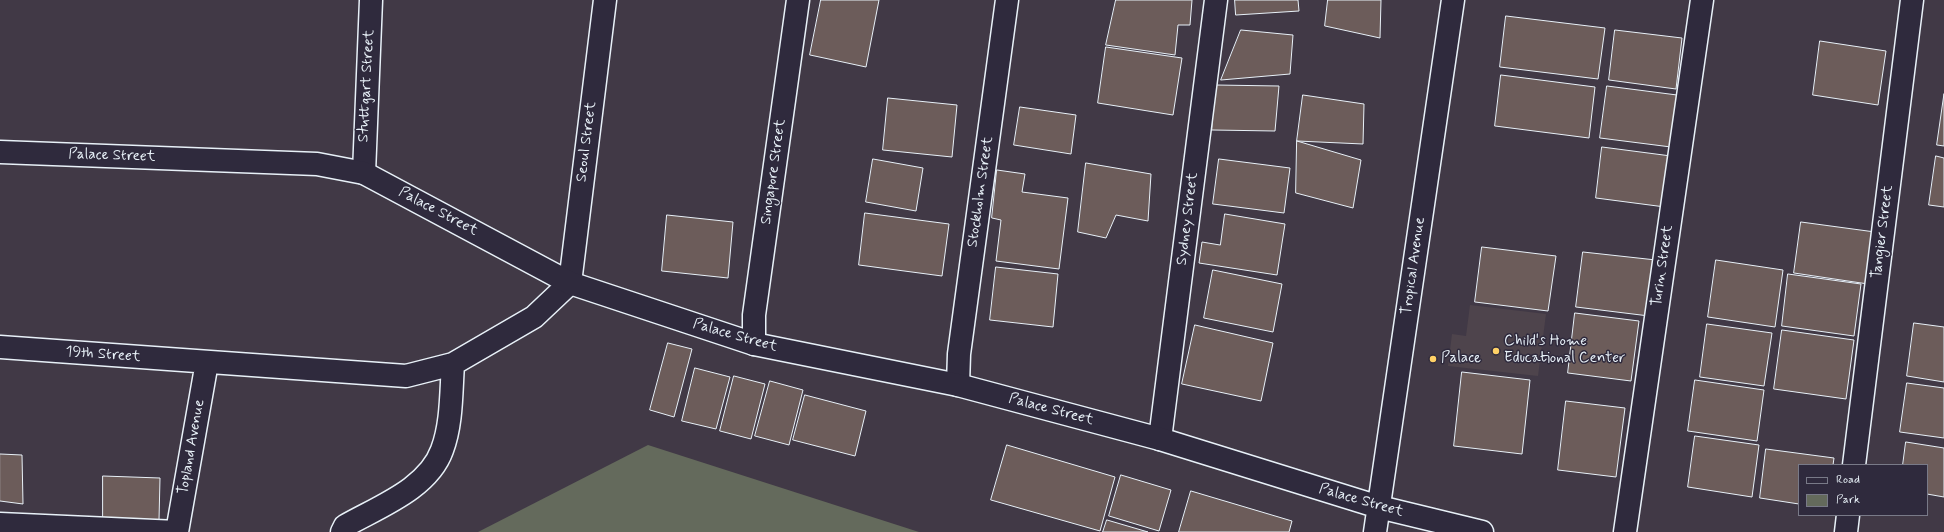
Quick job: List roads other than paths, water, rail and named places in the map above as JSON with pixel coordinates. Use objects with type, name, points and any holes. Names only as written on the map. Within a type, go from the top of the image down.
[{"type":"street","name":"Stuttgart Street","points":[[364,173],[372,0]]},
{"type":"street","name":"Seoul Street","points":[[570,283],[605,0]]},
{"type":"street","name":"Singapore Street","points":[[754,344],[754,315],[798,0]]},
{"type":"street","name":"Stockholm Street","points":[[958,385],[959,354],[1007,0]]},
{"type":"street","name":"Sydney Street","points":[[1160,439],[1216,0]]},
{"type":"street","name":"Tropical Avenue","points":[[1375,532],[1453,0]]},
{"type":"street","name":"Turin Street","points":[[1625,532],[1702,0]]},
{"type":"street","name":"Tangier Street","points":[[1854,464],[1912,0]]},
{"type":"street","name":"Palace Street","points":[[0,152],[317,164],[364,173],[570,283],[754,344],[958,385],[1160,439],[1379,506],[1482,532]]},
{"type":"street","name":"19th Street","points":[[0,348],[406,376],[453,364],[534,317],[570,283]]},
{"type":"street","name":"Topland Avenue","points":[[177,532],[207,362]]},
{"type":"street","points":[[342,532],[345,526],[390,503],[415,486],[435,463],[442,450],[446,436],[453,364]]},
{"type":"street","points":[[1846,532],[1848,516]]},
{"type":"street","points":[[0,524],[177,532]]},
{"type":"place","name":"Child's Home Educational Center","points":[[1496,351]]},
{"type":"place","name":"Palace","points":[[1433,359]]}]
